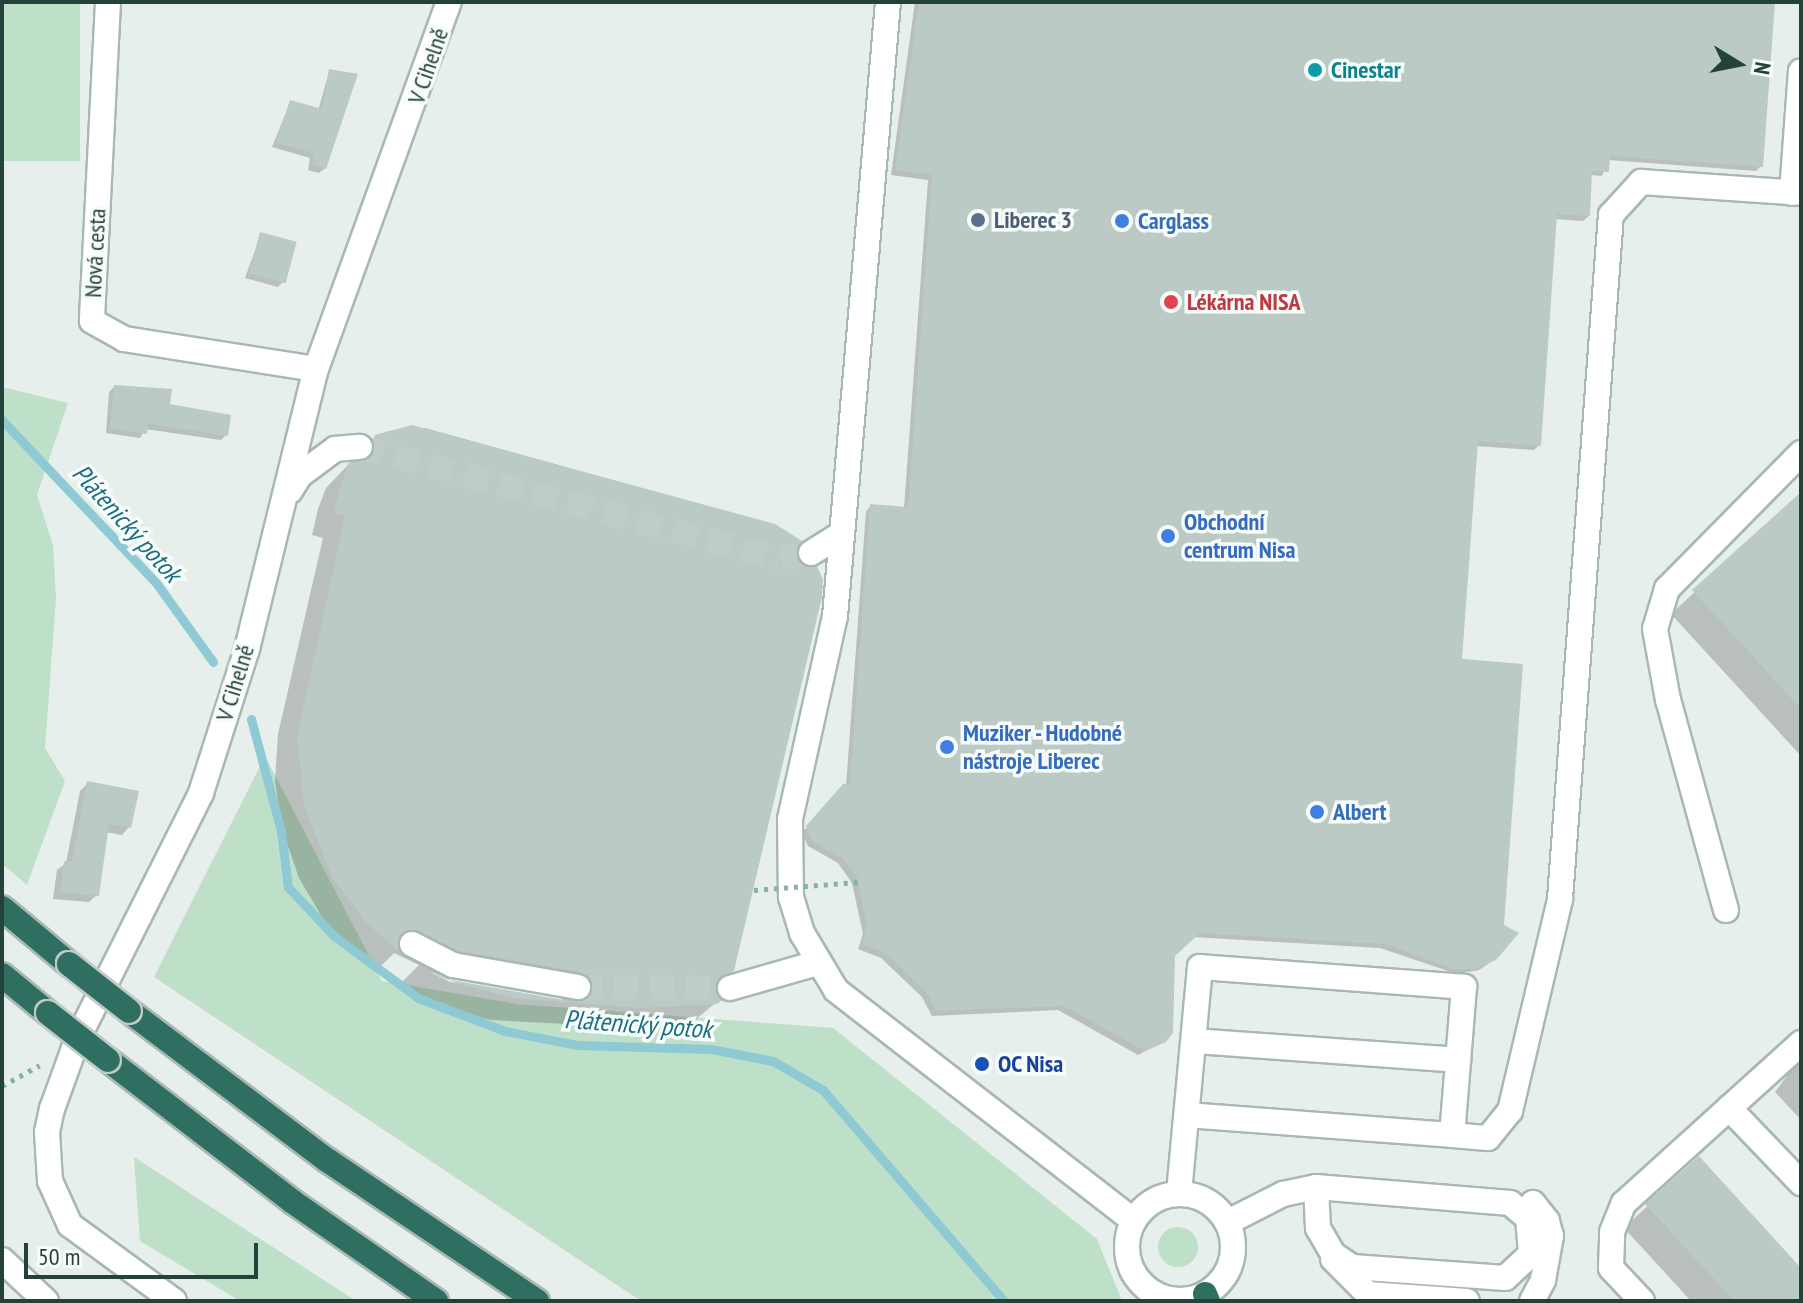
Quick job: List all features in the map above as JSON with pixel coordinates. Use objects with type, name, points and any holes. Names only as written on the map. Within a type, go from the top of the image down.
[{"type":"highway","points":[[2,908],[129,1011],[327,1160],[537,1301]]},
{"type":"highway","points":[[2,975],[293,1202],[436,1301]]},
{"type":"street","name":"Nová cesta","points":[[108,2],[92,321],[124,339],[316,369]]},
{"type":"street","name":"V Cihelně","points":[[174,1301],[70,1225],[50,1181],[47,1132],[77,1040],[201,793],[247,649],[316,369],[449,2]]},
{"type":"street","points":[[888,2],[838,536],[835,616],[787,852],[791,897],[817,963],[836,990],[1133,1220]]},
{"type":"street","points":[[1189,1115],[1488,1138],[1510,1111],[1560,899],[1611,215],[1641,182],[1796,193],[1801,71]]},
{"type":"street","points":[[283,504],[313,463],[335,449],[360,447]]},
{"type":"street","points":[[1726,910],[1668,700],[1655,629],[1667,589],[1801,453]]},
{"type":"street","points":[[811,553],[838,536]]},
{"type":"street","points":[[412,944],[453,965],[578,987]]},
{"type":"street","points":[[730,988],[817,963]]},
{"type":"street","points":[[1179,1193],[1189,1115],[1200,967],[1464,987],[1452,1135]]},
{"type":"street","points":[[1194,1041],[1458,1060]]},
{"type":"street","points":[[1642,1301],[1611,1268],[1612,1232],[1624,1203],[1801,1043]]},
{"type":"street","points":[[1729,1108],[1801,1183]]},
{"type":"street","points":[[1228,1222],[1283,1194],[1316,1187],[1492,1200],[1523,1197],[1547,1221],[1550,1245],[1539,1293],[1532,1301]]},
{"type":"street","points":[[1316,1187],[1318,1228],[1326,1246],[1342,1273],[1368,1294],[1467,1301]]},
{"type":"street","points":[[1179,1193],[1208,1200],[1228,1222],[1233,1238],[1231,1263],[1206,1298],[1171,1300],[1141,1284],[1127,1253],[1133,1220],[1161,1196],[1179,1193]]},
{"type":"street","points":[[1326,1246],[1352,1267],[1505,1278],[1531,1254],[1533,1229],[1521,1208],[1492,1200]]},
{"type":"street","points":[[2,1260],[46,1301]]},
{"type":"path","points":[[754,890],[858,882]]},
{"type":"green space","points":[[2,2],[80,2],[80,161],[2,161]]},
{"type":"green space","points":[[2,387],[68,403],[37,495],[53,545],[56,598],[45,748],[65,781],[27,885],[2,864]]},
{"type":"green space","points":[[265,756],[382,981],[517,1004],[833,1028],[1097,1239],[1122,1301],[641,1301],[154,977]]},
{"type":"green space","points":[[134,1157],[356,1301],[240,1301],[140,1241]]},
{"type":"green space","points":[[1178,1227],[1192,1233],[1198,1247],[1192,1261],[1178,1267],[1164,1261],[1158,1247],[1164,1233]]},
{"type":"building","name":"Obchodní centrum Nisa","points":[[919,2],[1775,2],[1763,167],[1610,156],[1609,172],[1592,171],[1590,216],[1557,214],[1541,446],[1478,441],[1462,659],[1523,664],[1504,925],[1519,933],[1496,960],[1475,969],[1452,969],[1386,944],[1200,933],[1175,956],[1173,1033],[1166,1042],[1145,1051],[1064,1006],[937,1011],[926,992],[887,954],[862,944],[867,927],[857,877],[843,859],[812,841],[806,826],[843,784],[850,784],[870,504],[908,507],[932,175],[895,170]]},
{"type":"building","points":[[329,69],[358,74],[326,169],[312,165],[314,153],[276,143],[290,100],[322,109]]},
{"type":"building","points":[[260,232],[297,242],[286,283],[249,274]]},
{"type":"building","points":[[114,385],[172,389],[170,404],[231,415],[228,436],[148,424],[147,434],[110,428]]},
{"type":"building","points":[[412,425],[775,524],[802,541],[796,553],[799,562],[817,566],[823,580],[822,597],[734,971],[716,984],[722,1000],[717,1004],[641,1008],[514,998],[459,984],[439,976],[415,962],[450,980],[575,1002],[589,997],[593,989],[581,972],[458,951],[412,929],[399,937],[399,952],[365,921],[332,877],[304,806],[297,737],[345,515],[333,513],[348,463],[369,459],[375,435]]},
{"type":"building","points":[[1801,492],[1801,709],[1692,590]]},
{"type":"building","points":[[87,781],[139,791],[131,828],[109,824],[99,896],[60,892],[64,861],[72,862]]},
{"type":"building","points":[[1699,1156],[1801,1268],[1801,1301],[1734,1301],[1645,1204]]},
{"type":"waterway","name":"Plátenický potok","points":[[2,420],[157,584],[213,662]]},
{"type":"waterway","name":"Plátenický potok","points":[[251,719],[281,831],[288,887],[334,936],[418,998],[505,1031],[577,1045],[711,1049],[773,1061],[823,1090],[1004,1301]]},
{"type":"tunnel","points":[[360,447],[780,559],[811,553]]},
{"type":"tunnel","points":[[578,987],[730,988]]},
{"type":"place","name":"Cinestar","points":[[1315,70]]},
{"type":"place","name":"Liberec 3","points":[[978,220]]},
{"type":"place","name":"Carglass","points":[[1122,221]]},
{"type":"place","name":"Lékárna NISA","points":[[1171,302]]},
{"type":"place","name":"Obchodní centrum Nisa","points":[[1168,536]]},
{"type":"place","name":"Muziker - Hudobné nástroje Liberec","points":[[947,747]]},
{"type":"place","name":"Albert","points":[[1317,812]]},
{"type":"place","name":"OC Nisa","points":[[982,1064]]}]
